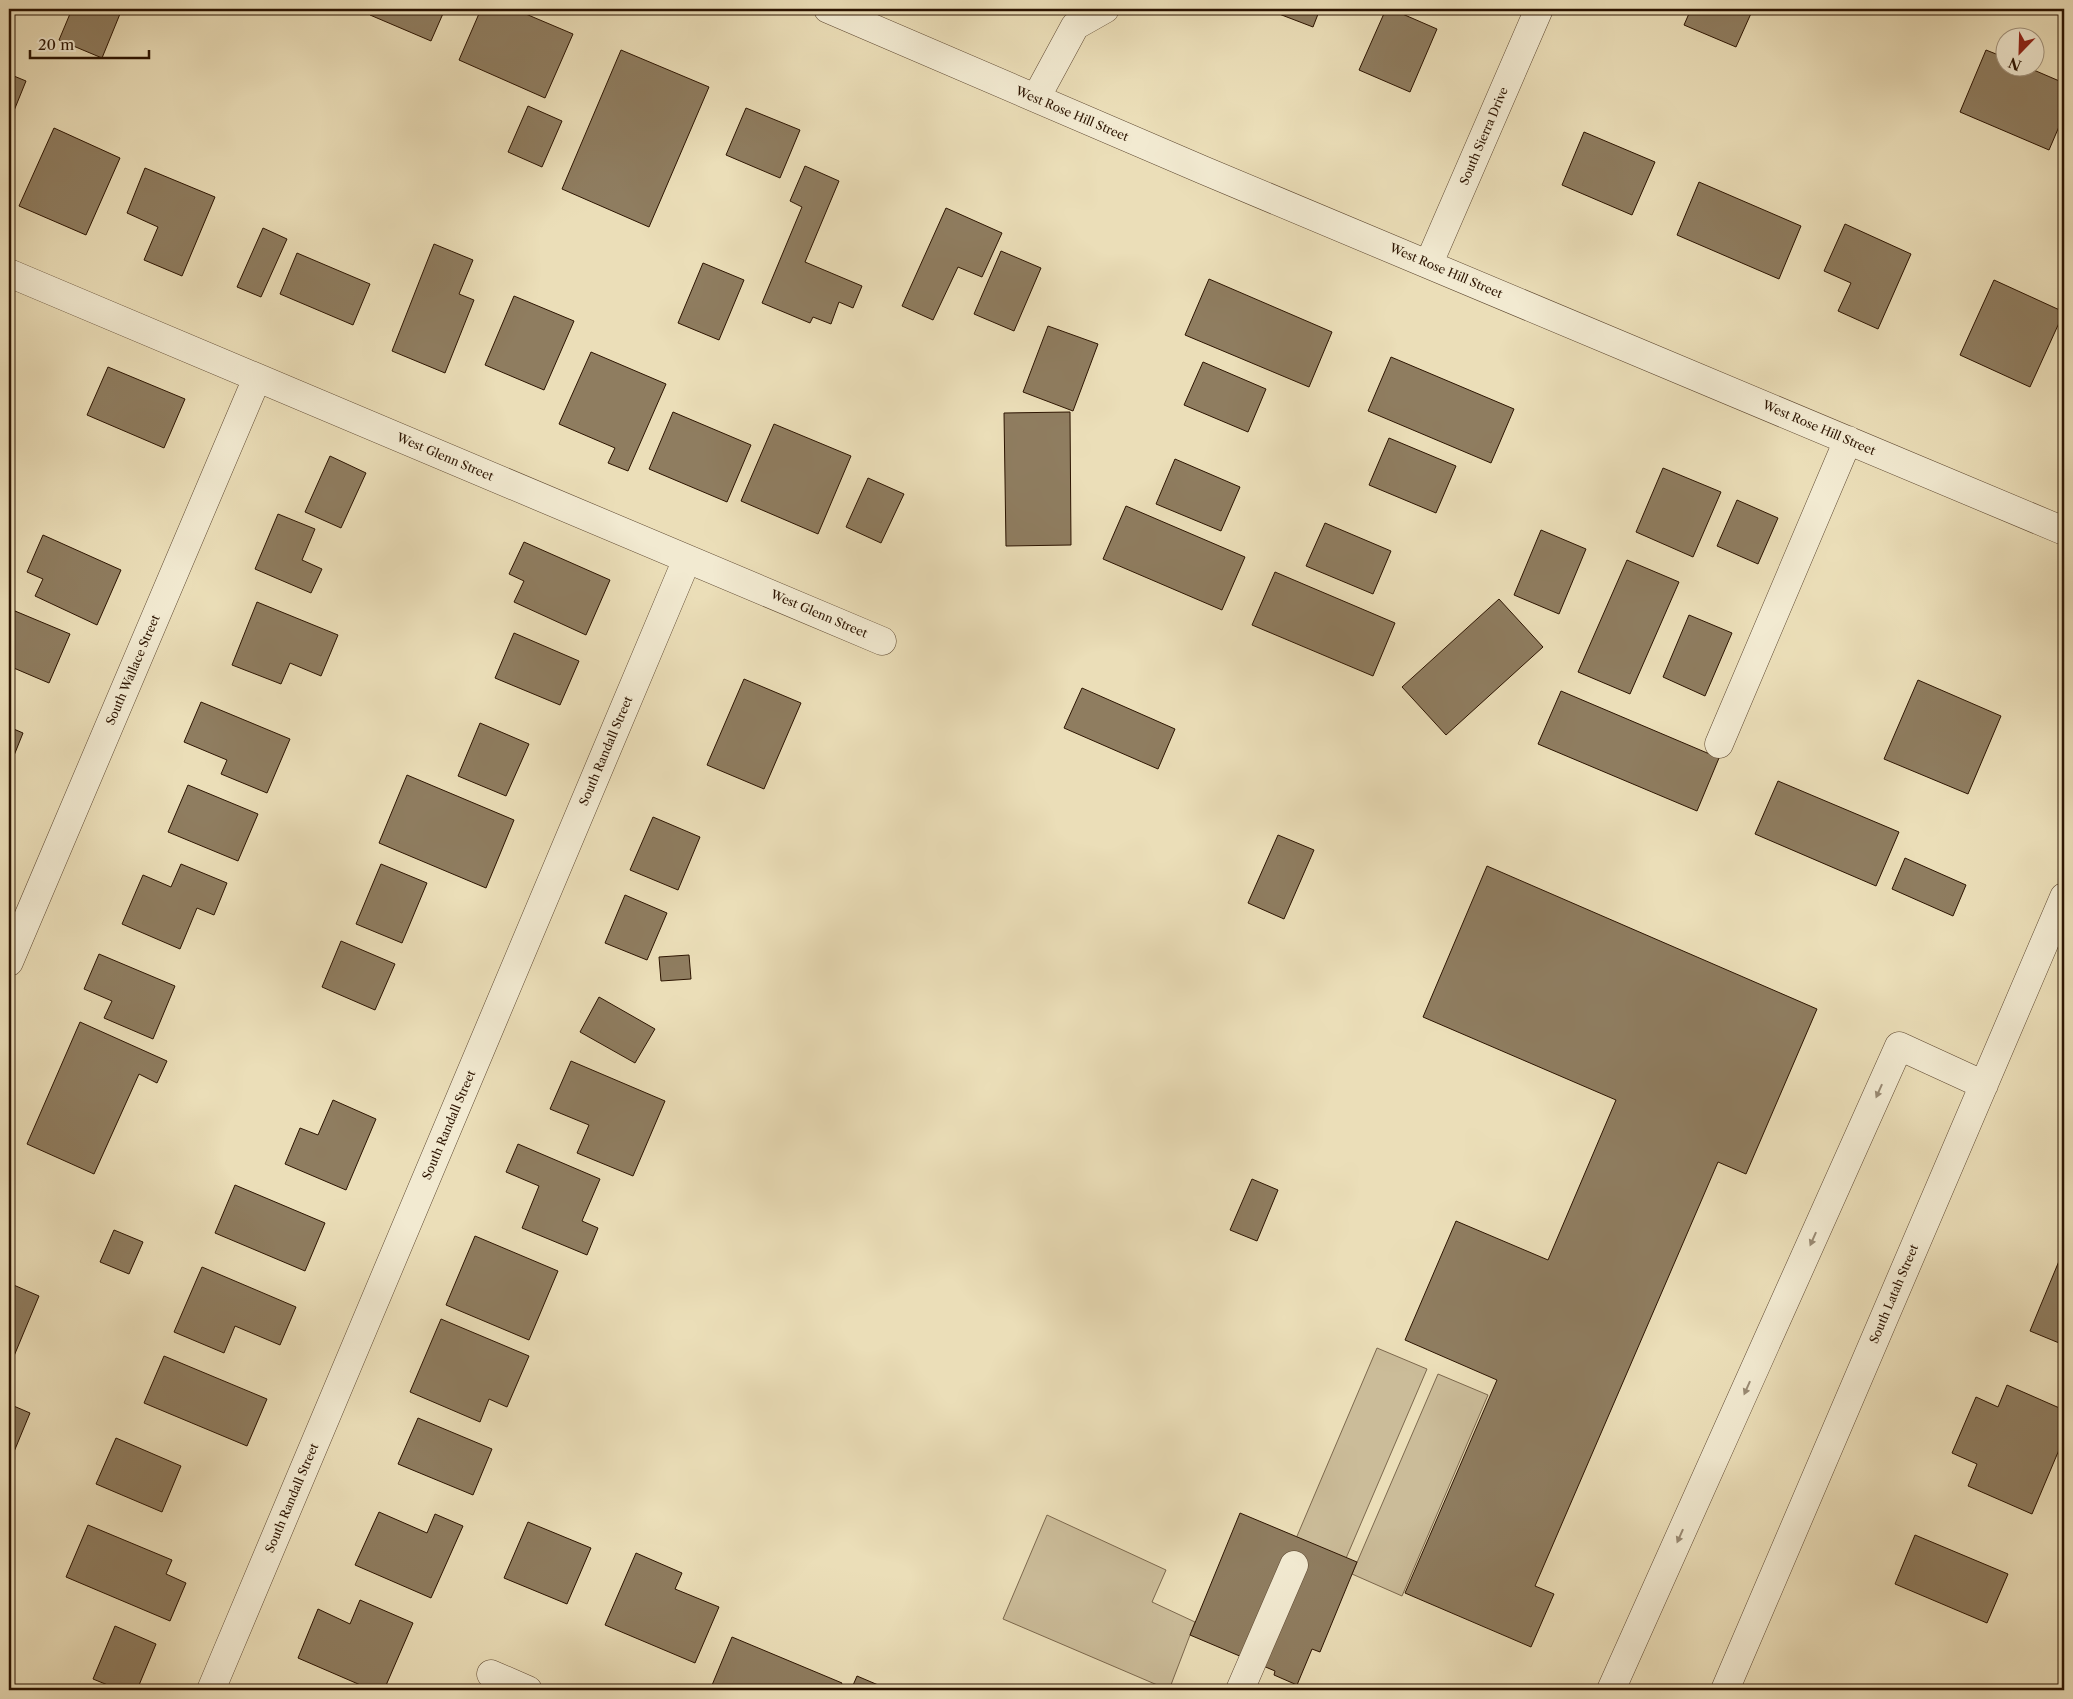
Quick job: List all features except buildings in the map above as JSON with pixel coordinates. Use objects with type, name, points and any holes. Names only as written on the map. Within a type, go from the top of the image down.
[{"type":"street","name":"West Rose Hill Street","points":[[828,9],[2064,531]]},
{"type":"street","points":[[1036,98],[1075,26],[1105,9]]},
{"type":"street","name":"South Sierra Drive","points":[[1429,264],[1539,9]]},
{"type":"street","name":"West Glenn Street","points":[[9,273],[882,641]]},
{"type":"street","name":"South Wallace Street","points":[[9,962],[257,378]]},
{"type":"street","points":[[1719,744],[1848,440]]},
{"type":"street","name":"South Randall Street","points":[[211,1690],[687,559]]},
{"type":"street","name":"South Latah Street","points":[[1725,1690],[2064,897]]},
{"type":"street","points":[[1611,1690],[1899,1046],[1984,1084]]},
{"type":"street","points":[[1240,1690],[1294,1565]]},
{"type":"street","points":[[491,1674],[528,1690]]},
{"type":"shaded area","points":[[1377,1348],[1427,1369],[1341,1570],[1292,1548]]},
{"type":"shaded area","points":[[1438,1374],[1488,1395],[1402,1596],[1352,1574]]},
{"type":"shaded area","points":[[1047,1515],[1166,1570],[1152,1602],[1195,1622],[1169,1690],[1003,1619]]}]
